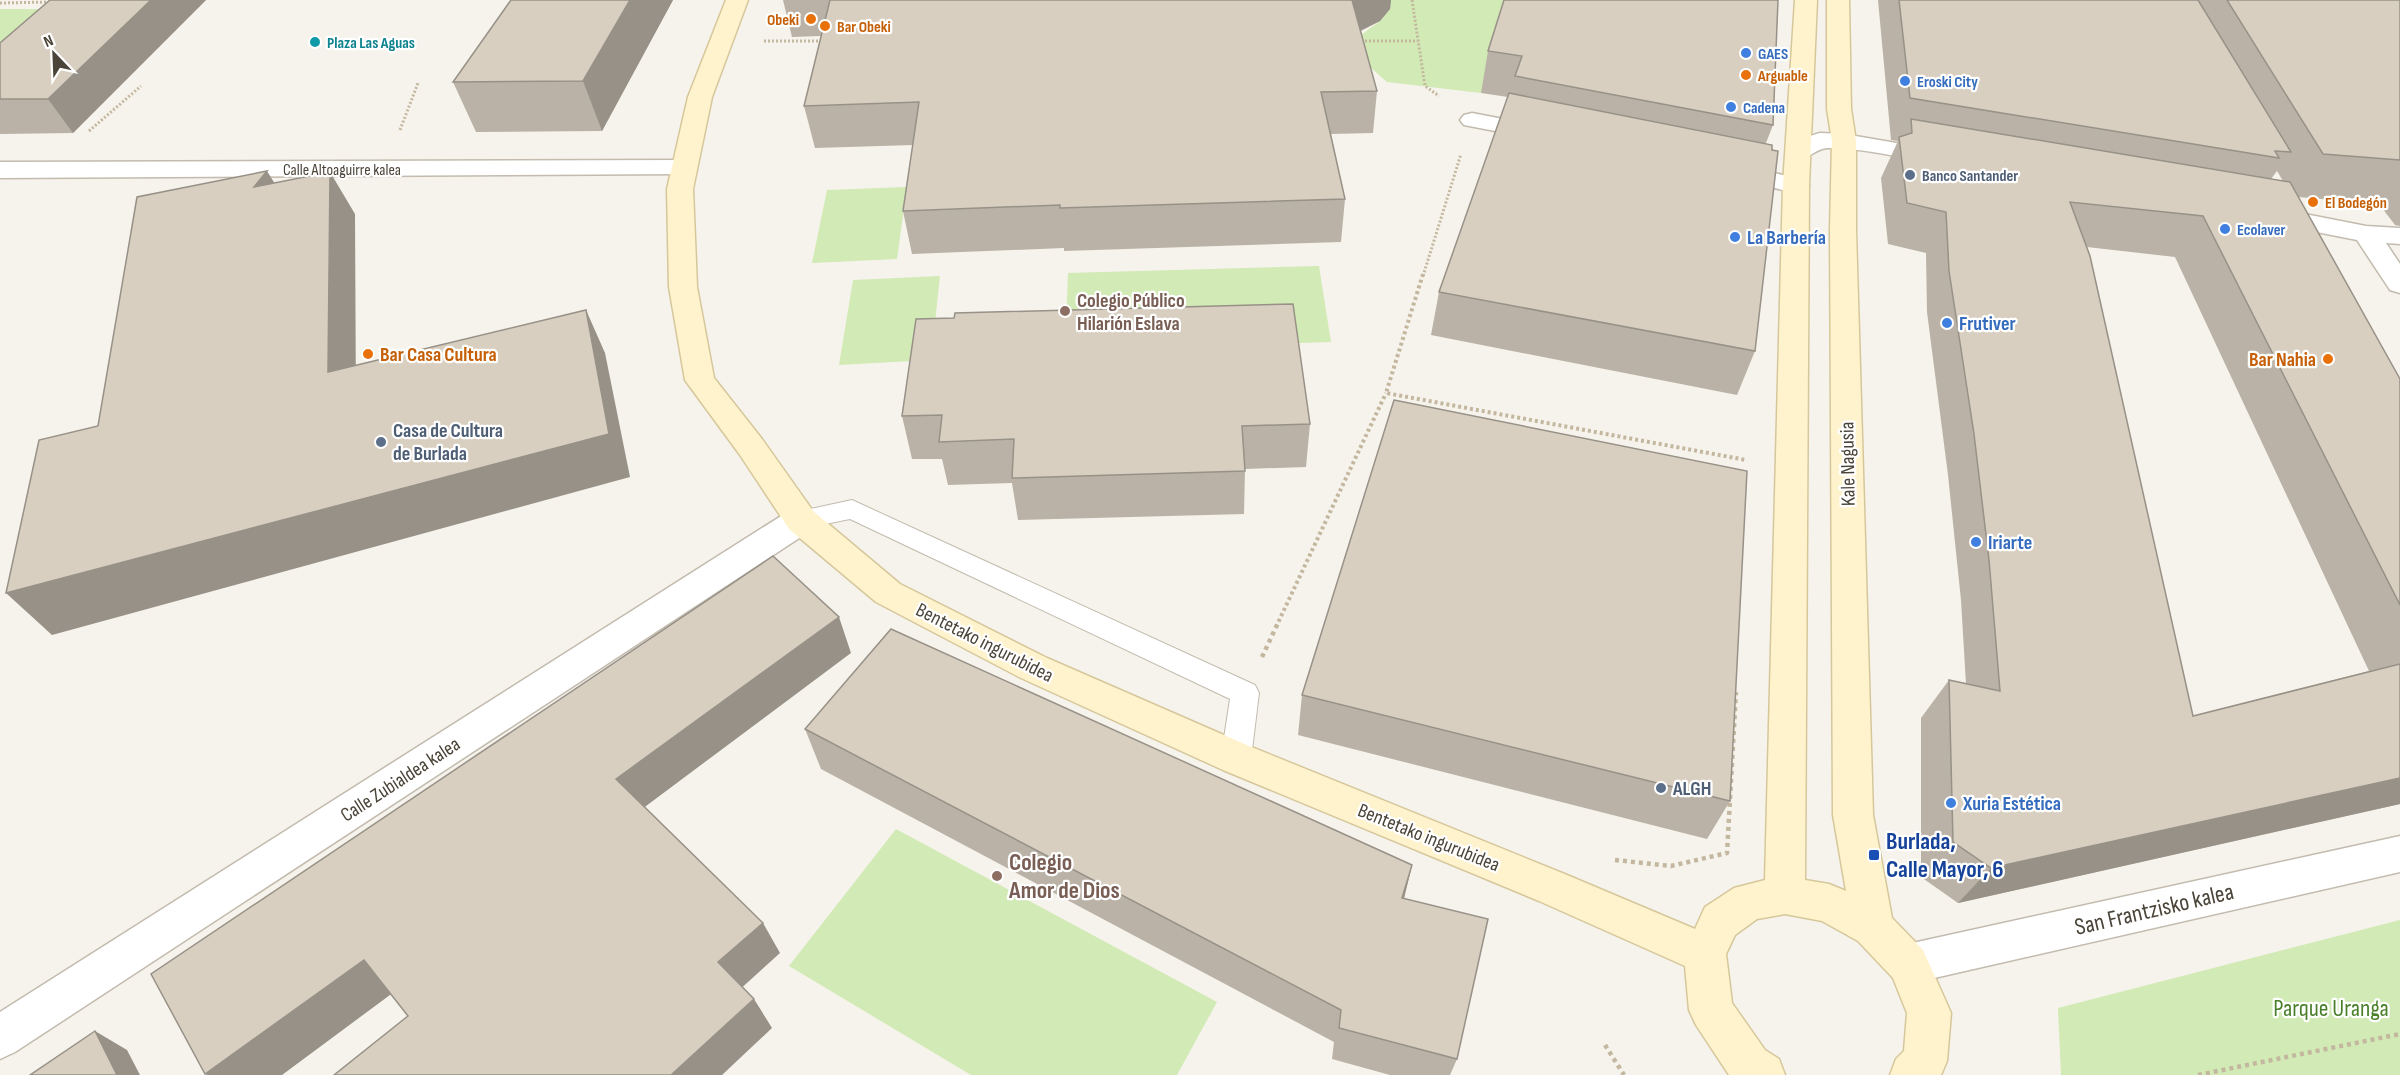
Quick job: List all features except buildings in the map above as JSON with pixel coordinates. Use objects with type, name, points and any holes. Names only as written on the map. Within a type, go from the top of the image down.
[{"type":"main road","name":"Bentetako ingurubidea","points":[[737,0],[700,98],[684,167],[680,189],[683,287],[700,380],[752,447],[801,520],[888,593],[1034,668],[1236,758],[1554,888],[1705,954]]},
{"type":"main road","points":[[1785,895],[1796,185],[1806,0]]},
{"type":"main road","name":"Kale Nagusia","points":[[1838,0],[1839,109],[1844,141],[1843,254],[1853,815],[1873,927]]},
{"type":"main road","points":[[1754,1072],[1711,1010],[1705,954],[1720,921],[1748,902],[1785,895],[1829,903],[1873,927],[1908,964],[1929,1013],[1925,1061],[1912,1075]]},
{"type":"street","points":[[1472,120],[1564,138]]},
{"type":"street","points":[[1798,153],[1820,140],[1844,141],[1960,161]]},
{"type":"street","points":[[1702,166],[1796,185]]},
{"type":"street","name":"Calle Altoaguirre kalea","points":[[0,170],[684,167]]},
{"type":"street","points":[[2282,208],[2305,249]]},
{"type":"street","points":[[2241,210],[2282,208],[2366,234],[2400,236]]},
{"type":"street","points":[[2366,234],[2400,284]]},
{"type":"street","name":"Calle Zubialdea kalea","points":[[0,1038],[801,520]]},
{"type":"street","name":"San Frantzisko kalea","points":[[1908,964],[2400,854]]},
{"type":"lane","points":[[801,520],[852,509],[948,556],[1245,693],[1236,758]]},
{"type":"path","points":[[1245,693],[1386,393],[1472,120],[1425,87],[1412,0]]},
{"type":"path","points":[[0,3],[53,2]]},
{"type":"path","points":[[1359,41],[1418,40]]},
{"type":"path","points":[[721,41],[827,41]]},
{"type":"path","points":[[385,168],[418,83]]},
{"type":"path","points":[[44,170],[141,86]]},
{"type":"path","points":[[1386,393],[1791,468]]},
{"type":"path","points":[[1612,860],[1671,866],[1727,853]]},
{"type":"path","points":[[2199,1075],[2400,1034]]},
{"type":"path","points":[[1605,1045],[1624,1075]]},
{"type":"green space","points":[[1389,0],[1509,0],[1481,93],[1387,82],[1346,46],[1380,21],[1390,9]]},
{"type":"green space","points":[[0,9],[64,9],[0,68]]},
{"type":"green space","points":[[907,187],[897,259],[812,263],[827,190]]},
{"type":"green space","points":[[1319,266],[1331,342],[1065,351],[1068,273]]},
{"type":"green space","points":[[940,276],[931,360],[839,365],[853,280]]},
{"type":"green space","points":[[896,829],[1217,1002],[1177,1075],[971,1075],[789,966]]},
{"type":"green space","name":"Parque Uranga","points":[[2400,920],[2400,1075],[2061,1075],[2058,1008]]},
{"type":"place","name":"Obeki","points":[[811,19]]},
{"type":"place","name":"Bar Obeki","points":[[825,26]]},
{"type":"place","name":"Plaza Las Aguas","points":[[315,42]]},
{"type":"place","name":"GAES","points":[[1746,53]]},
{"type":"place","name":"Arguable","points":[[1746,75]]},
{"type":"place","name":"Eroski City","points":[[1905,81]]},
{"type":"place","name":"Cadena","points":[[1731,107]]},
{"type":"place","name":"Banco Santander","points":[[1910,175]]},
{"type":"place","name":"El Bodegón","points":[[2313,202]]},
{"type":"place","name":"Ecolaver","points":[[2225,229]]},
{"type":"place","name":"La Barbería","points":[[1735,237]]},
{"type":"place","name":"Colegio Público Hilarión Eslava","points":[[1065,311]]},
{"type":"place","name":"Frutiver","points":[[1947,323]]},
{"type":"place","name":"Bar Casa Cultura","points":[[368,354]]},
{"type":"place","name":"Bar Nahia","points":[[2328,359]]},
{"type":"place","name":"Casa de Cultura de Burlada","points":[[381,442]]},
{"type":"place","name":"Iriarte","points":[[1976,542]]},
{"type":"place","name":"ALGH","points":[[1661,788]]},
{"type":"place","name":"Xuria Estética","points":[[1951,803]]},
{"type":"place","name":"Burlada, Calle Mayor, 6","points":[[1874,855]]},
{"type":"place","name":"Colegio Amor de Dios","points":[[997,876]]}]
